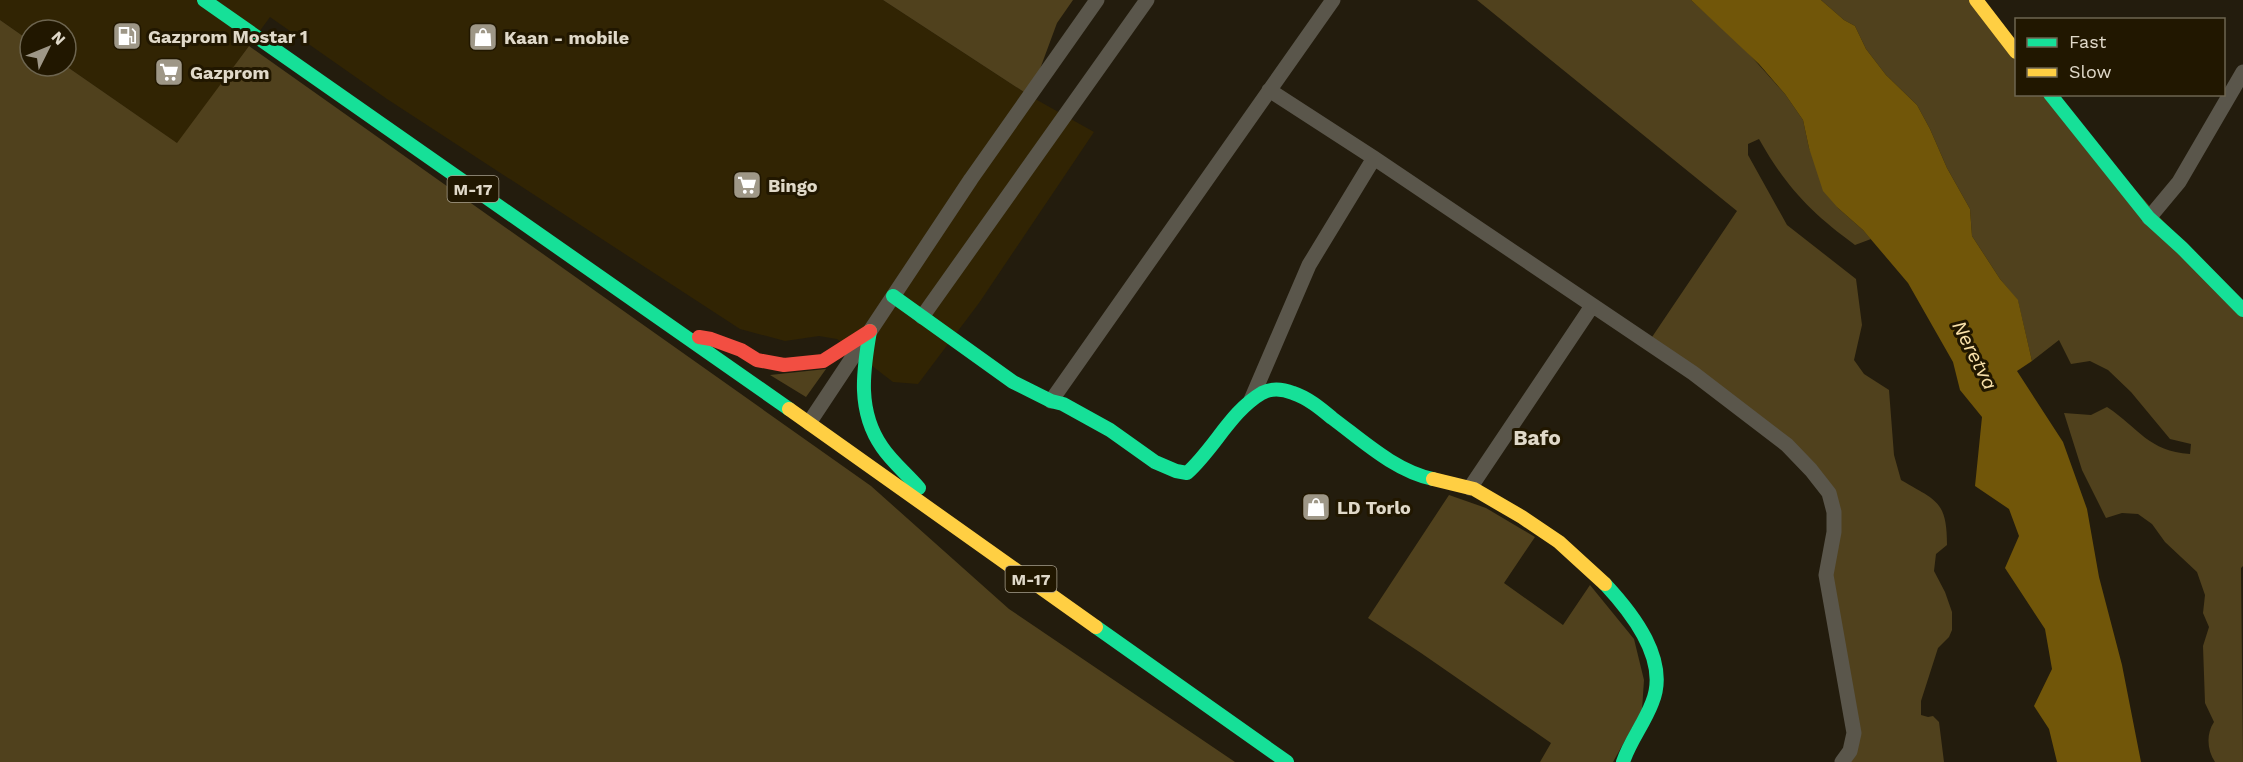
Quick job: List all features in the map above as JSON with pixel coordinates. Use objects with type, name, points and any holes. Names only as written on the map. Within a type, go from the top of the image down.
[{"type":"main road","name":"M-17","points":[[204,0],[684,335],[1287,762]]},
{"type":"main road","points":[[1976,0],[2015,51]]},
{"type":"main road","points":[[2052,96],[2149,218],[2243,310]]},
{"type":"main road","points":[[893,296],[1013,382],[1110,430],[1155,462],[1176,471],[1186,473],[1197,465],[1251,400],[1272,389],[1286,390],[1305,398],[1406,470],[1432,481],[1470,488],[1529,521],[1556,539],[1602,580],[1626,608],[1656,662],[1657,682],[1653,701],[1626,751],[1623,762]]},
{"type":"main road","points":[[684,335],[711,339],[741,350],[757,360],[784,365],[823,361],[870,331]]},
{"type":"main road","points":[[870,331],[862,379],[862,397],[867,419],[882,447],[944,518]]},
{"type":"street","points":[[808,423],[971,179],[1097,0]]},
{"type":"street","points":[[922,317],[1147,0]]},
{"type":"street","points":[[1051,401],[1333,0]]},
{"type":"street","points":[[2149,218],[2179,182],[2243,72]]},
{"type":"street","points":[[1269,90],[1693,373],[1787,445],[1829,493],[1834,512],[1834,532],[1826,575],[1854,733],[1850,751],[1842,762]]},
{"type":"street","points":[[1251,400],[1309,265],[1374,158]]},
{"type":"street","points":[[1470,488],[1592,306]]},
{"type":"shaded area","points":[[0,0],[883,0],[1030,96],[1094,132],[979,303],[918,384],[893,382],[837,339],[819,336],[785,341],[740,329],[387,99],[270,17],[178,144],[78,74],[78,18],[18,18],[18,33],[0,20]]},
{"type":"shaded area","points":[[883,0],[1073,0],[1057,23],[1030,96]]},
{"type":"shaded area","points":[[1477,0],[1691,0],[1742,46],[1785,94],[1803,120],[1809,148],[1838,208],[1871,239],[1855,245],[1825,222],[1790,185],[1759,139],[1748,144],[1748,155],[1787,225],[1856,279],[1862,325],[1854,360],[1864,374],[1889,390],[1894,455],[1901,480],[1931,498],[1942,510],[1945,519],[1947,545],[1936,554],[1934,571],[1952,612],[1952,630],[1949,637],[1938,648],[1921,701],[1921,715],[1933,716],[1939,722],[1944,762],[1842,762],[1850,751],[1829,597],[1834,512],[1811,470],[1648,343],[1737,211]]},
{"type":"shaded area","points":[[1821,0],[1976,0],[2015,51],[2015,96],[2051,96],[2243,310],[2243,566],[2241,568],[2243,762],[2215,762],[2209,747],[2210,732],[2214,722],[2205,703],[2203,646],[2209,627],[2203,613],[2205,595],[2197,572],[2165,542],[2152,524],[2138,514],[2122,513],[2106,518],[2082,470],[2064,413],[2091,415],[2107,407],[2154,444],[2176,452],[2190,454],[2191,444],[2170,439],[2131,392],[2108,370],[2090,361],[2071,364],[2059,340],[2032,361],[2018,301],[2000,279],[1972,236],[1970,209],[1947,168],[1917,105],[1886,75],[1866,49],[1855,26],[1844,20]]},
{"type":"shaded area","points":[[0,20],[18,33],[18,78],[78,78],[78,74],[177,143],[249,46],[871,486],[1009,609],[1235,762],[0,762]]},
{"type":"shaded area","points":[[826,369],[806,397],[770,375]]},
{"type":"shaded area","points":[[1449,495],[1486,508],[1535,537],[1504,583],[1563,625],[1590,585],[1634,639],[1644,680],[1642,710],[1613,762],[1540,762],[1551,743],[1368,618]]},
{"type":"water","name":"Neretva","points":[[1691,0],[1821,0],[1844,20],[1855,26],[1866,49],[1886,75],[1917,105],[1947,168],[1970,209],[1972,236],[2000,279],[2018,300],[2032,361],[2017,371],[2063,442],[2087,509],[2099,577],[2122,665],[2141,762],[2057,762],[2049,729],[2034,706],[2052,669],[2045,629],[2005,568],[2019,536],[2009,509],[1975,486],[1982,417],[1960,390],[1953,362],[1908,283],[1863,230],[1823,191],[1809,148],[1803,120],[1785,94],[1759,64]]},
{"type":"traffic: fast","points":[[204,0],[789,409]]},
{"type":"traffic: fast","points":[[2052,96],[2149,218],[2243,310]]},
{"type":"traffic: fast","points":[[893,296],[1013,382],[1051,401],[1063,404],[1110,430],[1155,462],[1176,471],[1187,473],[1241,410],[1262,393],[1278,389],[1309,400],[1393,462],[1433,479]]},
{"type":"traffic: fast","points":[[870,331],[864,376],[865,405],[869,419],[882,447],[919,488]]},
{"type":"traffic: fast","points":[[1605,584],[1627,609],[1646,639],[1656,671],[1656,687],[1652,703],[1623,762]]},
{"type":"traffic: fast","points":[[1096,627],[1287,762]]},
{"type":"traffic: slow","points":[[1976,0],[2015,51]]},
{"type":"traffic: slow","points":[[789,409],[1096,627]]},
{"type":"traffic: slow","points":[[1433,479],[1474,489],[1522,517],[1559,542],[1605,584]]},
{"type":"traffic: jam","points":[[699,337],[741,350],[757,360],[784,365],[823,361],[870,331]]},
{"type":"place","name":"Gazprom Mostar 1","points":[[127,36]]},
{"type":"place","name":"Kaan - mobile","points":[[483,37]]},
{"type":"place","name":"Gazprom","points":[[169,72]]},
{"type":"place","name":"Bingo","points":[[747,185]]},
{"type":"place","name":"LD Torlo","points":[[1316,507]]},
{"type":"district","name":"Bafo","points":[[1537,437]]}]
